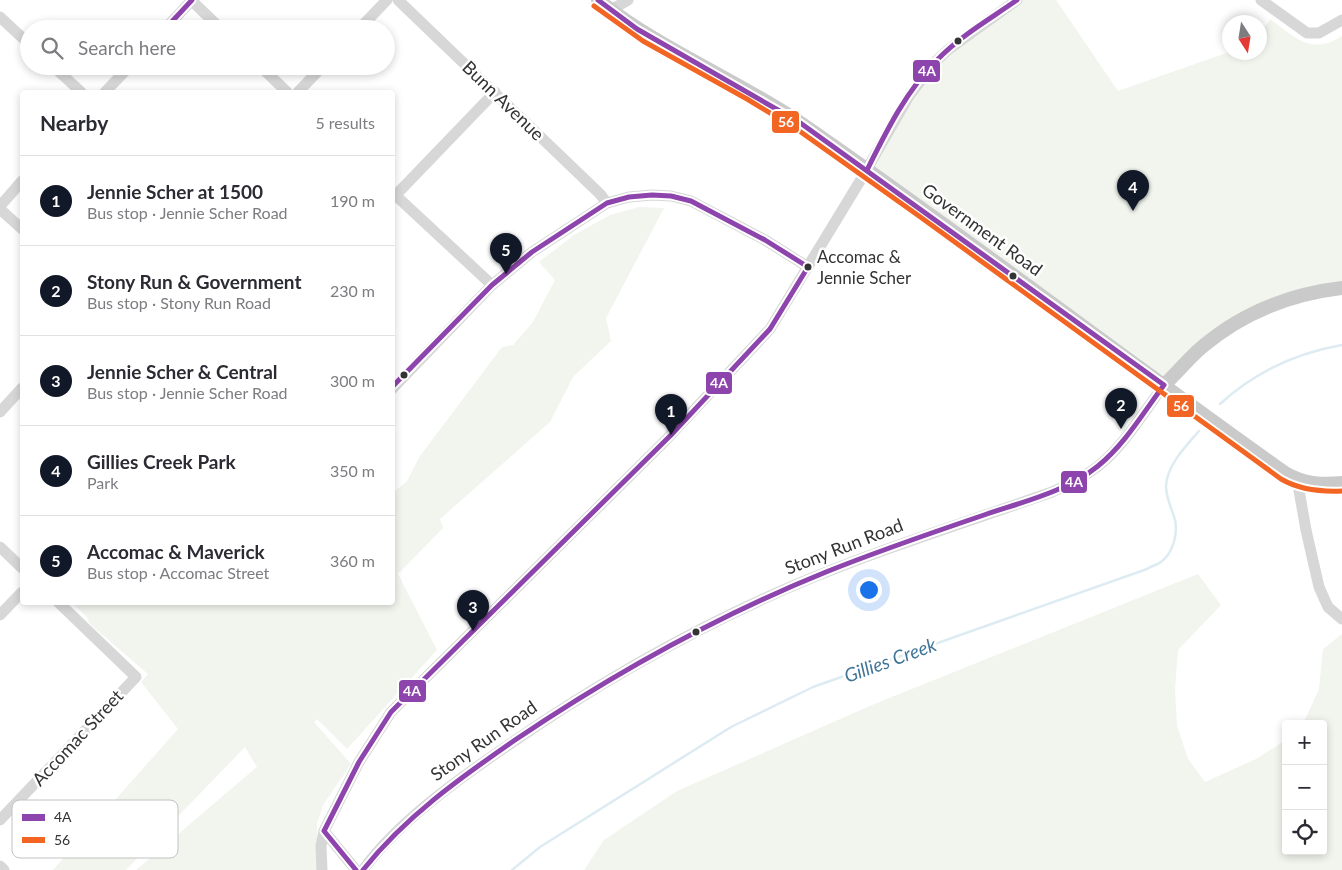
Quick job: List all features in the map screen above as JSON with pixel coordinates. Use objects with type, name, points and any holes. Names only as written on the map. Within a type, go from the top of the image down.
[{"type":"main road","name":"Government Road","points":[[598,0],[648,36],[799,122],[1278,468],[1298,479],[1320,485],[1342,482]]},
{"type":"main road","name":"Stony Run Road","points":[[1164,385],[1202,347],[1250,315],[1273,304],[1298,296],[1342,288]]},
{"type":"street","points":[[173,20],[191,0],[212,20]]},
{"type":"street","points":[[367,20],[386,0]]},
{"type":"street","name":"Bunn Avenue","points":[[398,0],[495,92],[607,203]]},
{"type":"street","points":[[611,10],[628,0]]},
{"type":"street","points":[[322,870],[321,846],[324,831],[359,762],[391,712],[678,428],[770,329],[909,96],[936,61],[964,37],[1017,0]]},
{"type":"street","points":[[1261,0],[1302,30],[1314,34],[1326,30],[1342,20]]},
{"type":"street","points":[[0,17],[20,36]]},
{"type":"street","points":[[63,75],[79,90]]},
{"type":"street","points":[[107,90],[121,75]]},
{"type":"street","points":[[269,75],[285,90]]},
{"type":"street","points":[[300,90],[314,75]]},
{"type":"street","points":[[395,194],[495,92]]},
{"type":"street","points":[[20,184],[0,208],[20,226]]},
{"type":"street","points":[[395,196],[492,286]]},
{"type":"street","points":[[395,386],[492,286],[532,252],[607,203],[629,197],[652,196],[671,196],[691,201],[765,240],[808,267]]},
{"type":"street","name":"Stony Run Road","points":[[363,870],[397,832],[421,810],[490,758],[540,723],[605,682],[683,639],[739,610],[855,561],[1052,492],[1082,478],[1112,453],[1164,385]]},
{"type":"street","points":[[0,412],[20,390]]},
{"type":"street","points":[[1298,479],[1306,530],[1319,587],[1328,607],[1342,619]]},
{"type":"street","points":[[0,547],[20,566]]},
{"type":"street","points":[[0,615],[20,594]]},
{"type":"street","name":"Accomac Street","points":[[19,800],[136,677],[61,605]]},
{"type":"street","name":"Accomac Street","points":[[0,820],[12,807]]},
{"type":"street","points":[[324,831],[356,870]]},
{"type":"street","points":[[0,866],[4,870]]},
{"type":"shaded area","points":[[1017,0],[1056,0],[1118,91],[1222,54],[1222,60],[1267,60],[1267,24],[1270,19],[1296,38],[1312,44],[1331,42],[1342,36],[1342,288],[1250,315],[1164,385],[867,170],[923,77]]},
{"type":"shaded area","points":[[639,207],[664,208],[606,318],[611,341],[573,377],[550,422],[440,519],[443,528],[398,574],[437,650],[347,749],[317,719],[314,722],[351,764],[323,805],[317,824],[318,870],[136,870],[150,858],[178,858],[178,834],[257,767],[245,747],[178,816],[178,800],[115,800],[178,729],[141,682],[148,674],[90,624],[87,617],[74,605],[395,605],[395,491],[407,481],[420,456],[502,347],[513,345],[533,322],[555,280],[539,262],[574,235],[610,215]]},
{"type":"shaded area","points":[[1198,574],[1221,605],[1178,650],[1175,689],[1177,726],[1188,759],[1205,782],[1256,759],[1282,743],[1282,855],[1327,855],[1327,720],[1305,720],[1319,689],[1323,649],[1342,634],[1342,870],[584,870],[604,840],[677,791],[872,705]]},
{"type":"shaded area","points":[[64,858],[138,858],[126,870],[53,870]]},
{"type":"waterway","name":"Gillies Creek","points":[[1220,404],[1247,382],[1262,373],[1308,353],[1342,345]]},
{"type":"waterway","name":"Gillies Creek","points":[[512,870],[540,847],[731,727],[813,687],[1147,569],[1159,563],[1169,554],[1174,543],[1176,531],[1175,520],[1166,490],[1167,478],[1173,463],[1199,431]]},
{"type":"transit line","name":"4A","points":[[173,20],[192,0]]},
{"type":"transit line","name":"4A","points":[[363,870],[379,851],[415,816],[474,769],[590,692],[666,648],[745,608],[826,572],[905,542],[1058,490],[1072,483],[1098,466],[1117,448],[1164,385],[799,122],[637,29],[598,0]]},
{"type":"transit line","name":"4A","points":[[867,170],[906,98],[926,72],[955,43],[1017,0]]},
{"type":"transit line","name":"56","points":[[594,6],[643,41],[798,130],[1281,479],[1295,486],[1310,490],[1342,491]]},
{"type":"transit line","name":"4A","points":[[356,870],[324,831],[359,762],[391,712],[671,435],[770,329],[808,267],[765,240],[691,201],[671,196],[652,195],[629,197],[607,203],[532,252],[492,285],[395,384]]},
{"type":"place","name":"Gillies Creek Park","points":[[1133,211]]},
{"type":"place","name":"Accomac & Jennie Scher","points":[[808,267]]},
{"type":"place","name":"Accomac & Maverick","points":[[506,274]]},
{"type":"place","name":"Stony Run & Government","points":[[1121,429]]},
{"type":"place","name":"Jennie Scher at 1500","points":[[671,435]]},
{"type":"place","name":"Jennie Scher & Central","points":[[473,631]]}]
